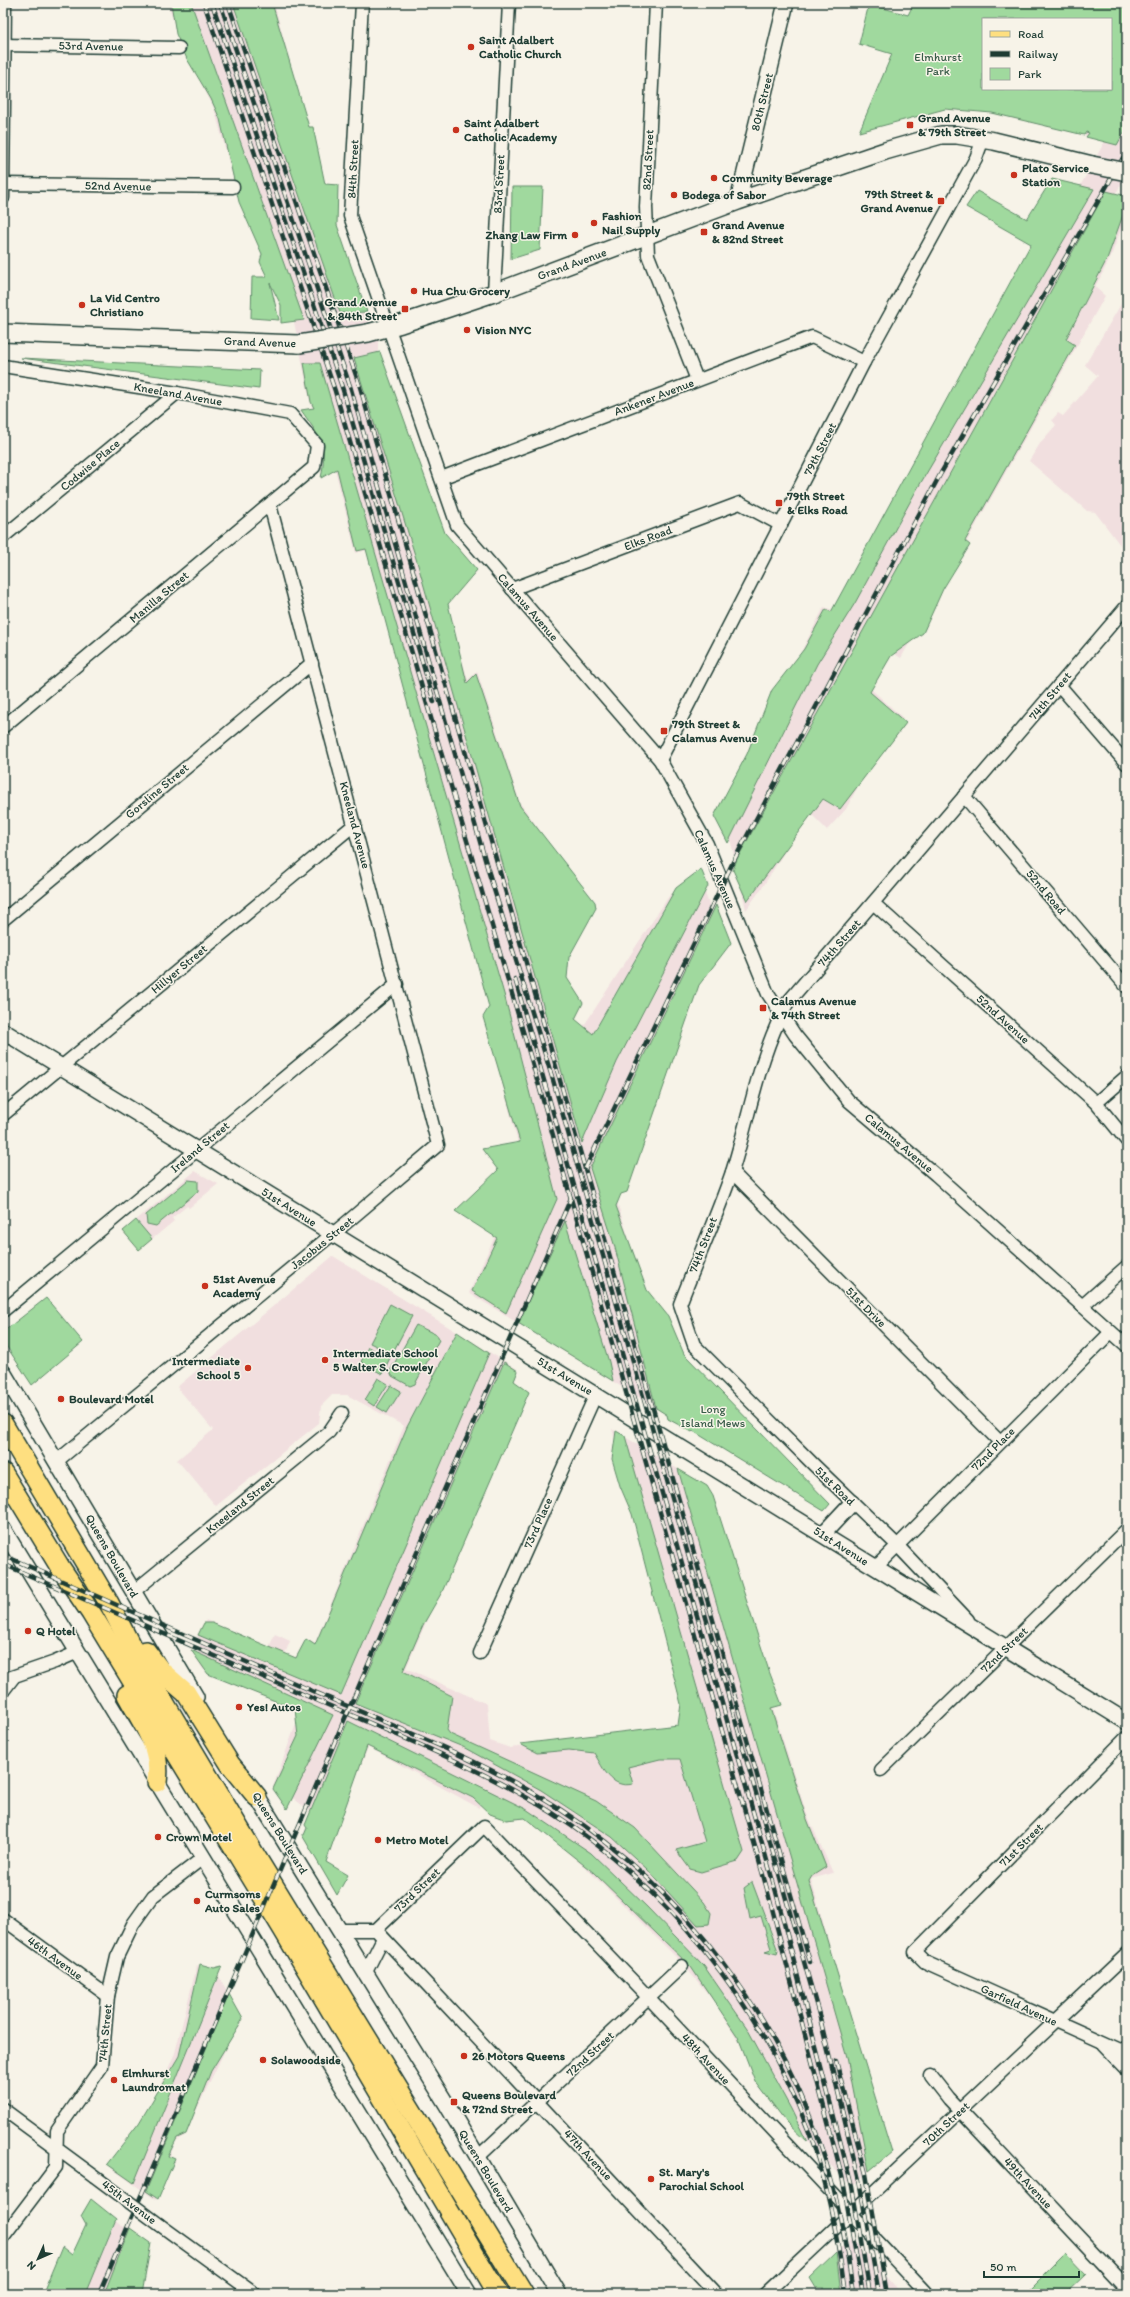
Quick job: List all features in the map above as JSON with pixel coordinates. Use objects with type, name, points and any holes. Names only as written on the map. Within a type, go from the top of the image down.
[{"type":"main road","name":"Grand Avenue","points":[[3,333],[299,344],[368,333],[390,328],[494,293],[738,201],[941,135],[957,135],[983,139],[1127,172]]},
{"type":"main road","points":[[3,1424],[109,1603],[132,1648],[524,2294]]},
{"type":"main road","points":[[3,1473],[60,1567],[95,1620],[276,1917],[498,2294]]},
{"type":"main road","points":[[60,1567],[83,1618],[155,1749],[159,1762],[157,1782]]},
{"type":"main road","points":[[109,1603],[161,1671],[186,1693],[230,1764],[257,1797]]},
{"type":"street","points":[[3,198],[5,3]]},
{"type":"street","name":"84th Street","points":[[362,3],[350,216],[390,328]]},
{"type":"street","name":"83rd Street","points":[[494,293],[509,3]]},
{"type":"street","name":"82nd Street","points":[[656,3],[646,212],[648,255],[697,380]]},
{"type":"street","name":"80th Street","points":[[738,201],[786,3]]},
{"type":"street","name":"53rd Avenue","points":[[4,44],[179,48]]},
{"type":"street","name":"79th Street","points":[[660,760],[864,362],[976,158],[983,139]]},
{"type":"street","name":"52nd Avenue","points":[[3,184],[233,187]]},
{"type":"street","name":"Calamus Avenue","points":[[390,328],[457,525],[660,760],[707,844],[768,994],[781,1015],[849,1101],[936,1175],[1127,1346]]},
{"type":"street","name":"Ankener Avenue","points":[[441,478],[812,337],[864,362]]},
{"type":"street","name":"Kneeland Avenue","points":[[3,366],[177,393],[290,414],[317,445],[314,467]]},
{"type":"street","name":"Codwise Place","points":[[3,537],[177,393]]},
{"type":"street","name":"Manilla Street","points":[[3,727],[314,467]]},
{"type":"street","name":"Elks Road","points":[[512,589],[740,503],[781,525]]},
{"type":"street","name":"Kneeland Avenue","points":[[270,505],[355,824],[438,1145]]},
{"type":"street","name":"74th Street","points":[[694,1345],[680,1304],[732,1172],[751,1098],[781,1015],[788,1002],[1127,606]]},
{"type":"street","name":"Gorsline Street","points":[[3,920],[312,663]]},
{"type":"street","points":[[1059,685],[1127,764]]},
{"type":"street","name":"52nd Road","points":[[964,796],[1127,987]]},
{"type":"street","name":"Hillyer Street","points":[[3,1115],[355,824]]},
{"type":"street","name":"52nd Avenue","points":[[873,903],[1096,1103],[1127,1141]]},
{"type":"street","name":"Ireland Street","points":[[3,1311],[397,984]]},
{"type":"street","name":"51st Avenue","points":[[3,1031],[596,1394],[1127,1722]]},
{"type":"street","points":[[1096,1103],[1127,1076]]},
{"type":"street","name":"Jacobus Street","points":[[56,1461],[333,1234],[438,1145]]},
{"type":"street","name":"51st Drive","points":[[732,1172],[1000,1442]]},
{"type":"street","points":[[1082,1306],[1127,1266]]},
{"type":"street","name":"72nd Place","points":[[876,1567],[1111,1332]]},
{"type":"street","name":"51st Road","points":[[694,1345],[852,1503],[897,1545],[975,1627]]},
{"type":"street","name":"Queens Boulevard","points":[[3,1372],[133,1592],[257,1797],[366,1972],[559,2294]]},
{"type":"street","name":"73rd Place","points":[[480,1653],[596,1394]]},
{"type":"street","name":"Kneeland Street","points":[[133,1592],[329,1432],[342,1413]]},
{"type":"street","points":[[823,1534],[852,1503]]},
{"type":"street","points":[[3,1529],[469,2294]]},
{"type":"street","name":"72nd Street","points":[[881,1770],[1127,1529]]},
{"type":"street","points":[[3,1691],[8,1679],[78,1652]]},
{"type":"street","name":"71st Street","points":[[915,1952],[1127,1737]]},
{"type":"street","name":"73rd Street","points":[[366,1972],[380,1934],[484,1826]]},
{"type":"street","name":"48th Avenue","points":[[484,1826],[650,1998],[927,2294]]},
{"type":"street","name":"74th Street","points":[[3,2238],[56,2166],[57,2131],[102,2066],[108,1996],[117,1957],[133,1924],[153,1896],[204,1857]]},
{"type":"street","name":"46th Avenue","points":[[3,1919],[108,1996]]},
{"type":"street","points":[[340,1930],[380,1934]]},
{"type":"street","name":"47th Avenue","points":[[380,1934],[717,2294]]},
{"type":"street","name":"Garfield Avenue","points":[[915,1952],[925,1962],[1127,2053]]},
{"type":"street","name":"70th Street","points":[[765,2294],[1127,1954]]},
{"type":"street","name":"72nd Street","points":[[478,2157],[650,1998],[682,1966]]},
{"type":"street","points":[[1100,2041],[1127,2069]]},
{"type":"street","name":"49th Avenue","points":[[931,2076],[1127,2288]]},
{"type":"street","name":"45th Avenue","points":[[3,2109],[255,2294]]},
{"type":"shaded area","points":[[168,3],[274,3],[336,233],[366,315],[378,331],[378,353],[444,536],[476,572],[445,604],[468,680],[477,671],[520,803],[593,905],[558,968],[577,1036],[669,896],[698,870],[710,908],[727,941],[694,985],[616,1199],[690,1429],[469,1293],[525,1170],[485,1017],[496,1014],[367,550],[356,553],[328,442],[310,401],[293,317],[241,206],[214,108],[179,41]]},
{"type":"shaded area","points":[[1127,75],[1127,176],[1115,194],[1127,197],[1127,213],[1110,259],[1095,287],[1105,296],[901,658],[888,650],[869,687],[903,718],[871,762],[846,809],[827,830],[809,812],[764,885],[746,910],[730,838],[716,818],[824,607],[839,612],[1030,246],[1060,181],[1079,188],[1084,179],[1105,141],[1084,135]]},
{"type":"shaded area","points":[[1127,294],[1127,554],[1095,512],[1087,511],[1029,461],[1041,442],[1056,425],[1052,420],[1058,413],[1063,416],[1098,376],[1085,365]]},
{"type":"shaded area","points":[[195,1171],[218,1184],[189,1208],[187,1206],[172,1218],[174,1221],[139,1250],[123,1231]]},
{"type":"shaded area","points":[[333,1256],[517,1369],[509,1384],[526,1394],[406,1668],[487,1704],[490,1741],[510,1748],[684,1727],[686,1698],[612,1429],[701,1483],[806,1812],[833,1873],[811,1879],[888,2154],[852,2187],[789,2123],[714,2001],[681,1962],[587,1869],[528,1819],[483,1791],[479,1808],[368,1747],[321,1865],[303,1836],[312,1813],[293,1798],[273,1787],[300,1713],[203,1669],[196,1658],[201,1642],[197,1636],[206,1620],[269,1647],[275,1634],[290,1641],[285,1654],[295,1658],[306,1639],[315,1643],[404,1426],[347,1395],[332,1395],[321,1406],[319,1423],[216,1506],[177,1460],[213,1430],[177,1387]]},
{"type":"shaded area","points":[[197,1965],[217,1973],[232,2000],[239,2021],[184,2136],[175,2141],[156,2200],[111,2168],[146,2119],[175,2053]]},
{"type":"shaded area","points":[[98,2207],[148,2245],[141,2294],[56,2294]]},
{"type":"shaded area","points":[[852,2237],[902,2294],[823,2294],[820,2269]]},
{"type":"green space","points":[[171,3],[191,3],[304,320],[281,323],[281,305],[270,283],[279,320],[251,318],[252,277],[267,277],[260,262],[262,254],[239,202],[220,119],[211,99],[187,59],[176,34]]},
{"type":"green space","points":[[233,3],[272,3],[309,127],[313,127],[325,184],[338,185],[337,225],[367,312],[340,313]]},
{"type":"green space","name":"Elmhurst Park","points":[[914,3],[1127,3],[1127,127],[1117,145],[1086,137],[1089,133],[1086,132],[1084,135],[992,113],[945,109],[859,132],[892,54],[859,44],[869,4],[908,15]]},
{"type":"green space","points":[[1052,179],[1094,189],[916,491],[855,603],[817,664],[728,843],[714,816],[747,754],[772,690],[804,649],[826,609],[831,612],[1031,244],[966,207],[977,191],[1027,219]]},
{"type":"green space","points":[[512,187],[543,187],[540,250],[511,259]]},
{"type":"green space","points":[[1106,191],[1127,196],[1127,204],[1107,259],[1066,339],[1075,345],[965,541],[970,545],[943,589],[923,633],[891,656],[870,692],[906,723],[840,809],[823,799],[747,901],[733,870],[737,859]]},
{"type":"green space","points":[[380,352],[445,533],[477,570],[448,604],[467,683],[476,674],[520,806],[595,902],[596,908],[569,957],[567,978],[583,1003],[575,1019],[593,1034],[676,888],[701,869],[708,886],[617,1062],[582,1143],[418,565],[354,358]]},
{"type":"green space","points":[[21,358],[260,370],[259,389]]},
{"type":"green space","points":[[304,363],[320,363],[504,994],[557,1199],[506,1313],[472,1291],[497,1238],[455,1211],[498,1170],[482,1149],[520,1142],[483,1017],[489,1007],[366,549],[357,551],[337,469],[321,478],[323,457],[320,441],[313,427],[301,410],[314,408],[311,402]]},
{"type":"green space","name":"Long Island Mews","points":[[716,905],[731,943],[699,985],[627,1192],[621,1194],[616,1206],[647,1290],[668,1316],[684,1354],[830,1504],[824,1511],[693,1431],[692,1432],[668,1419],[667,1415],[656,1408],[614,1244],[590,1168]]},
{"type":"green space","points":[[188,1180],[198,1181],[198,1191],[156,1226],[147,1224],[146,1215]]},
{"type":"green space","points":[[136,1220],[152,1239],[139,1250],[123,1231]]},
{"type":"green space","points":[[565,1221],[609,1362],[613,1381],[518,1323]]},
{"type":"green space","points":[[46,1298],[83,1342],[32,1385],[3,1341],[3,1332]]},
{"type":"green space","points":[[390,1304],[412,1316],[392,1354],[370,1343]]},
{"type":"green space","points":[[416,1325],[437,1335],[439,1340],[415,1384],[410,1386],[392,1376],[390,1371]]},
{"type":"green space","points":[[457,1332],[489,1353],[341,1695],[198,1635],[204,1623],[212,1623],[296,1658],[306,1639],[315,1645],[407,1427]]},
{"type":"green space","points":[[368,1347],[390,1358],[382,1374],[361,1362]]},
{"type":"green space","points":[[504,1362],[518,1371],[514,1381],[529,1392],[442,1592],[423,1625],[403,1671],[452,1696],[447,1730],[450,1734],[596,1801],[635,1828],[704,1902],[711,1913],[709,1924],[698,1925],[647,1869],[612,1837],[541,1790],[463,1747],[355,1703]]},
{"type":"green space","points":[[378,1378],[388,1384],[374,1406],[365,1400]]},
{"type":"green space","points":[[391,1385],[401,1391],[387,1413],[377,1407]]},
{"type":"green space","points":[[616,1431],[625,1436],[744,1852],[738,1861],[701,1872],[690,1869],[676,1850],[705,1842],[680,1759],[660,1759],[628,1767],[633,1784],[625,1785],[619,1784],[609,1776],[594,1753],[569,1750],[537,1753],[520,1744],[678,1725],[681,1704],[632,1514],[620,1486],[612,1459]]},
{"type":"green space","points":[[678,1469],[707,1486],[713,1496],[769,1671],[782,1705],[771,1708],[805,1814],[826,1867],[812,1876],[809,1881],[892,2152],[869,2171],[847,2057]]},
{"type":"green space","points":[[191,1650],[333,1715],[287,1809],[273,1789],[298,1736],[295,1709],[208,1674]]},
{"type":"green space","points":[[348,1721],[526,1809],[591,1853],[647,1907],[704,1966],[747,2028],[791,2109],[807,2142],[787,2123],[755,2081],[738,2037],[691,1967],[594,1873],[525,1818],[506,1820],[490,1814],[473,1798],[367,1746],[326,1862],[348,1875],[337,1895],[302,1835],[304,1835],[307,1828],[305,1825]]},
{"type":"green space","points":[[752,1882],[778,1951],[777,1954],[765,1951],[771,1949],[761,1916],[750,1919],[744,1888]]},
{"type":"green space","points":[[200,1964],[214,1968],[222,1966],[134,2183],[107,2164],[139,2123],[179,2056]]},
{"type":"green space","points":[[229,1994],[243,2019],[211,2071],[186,2134],[177,2138],[168,2156],[175,2159],[158,2199],[146,2191]]},
{"type":"green space","points":[[91,2199],[116,2219],[85,2294],[50,2294],[44,2290],[62,2247],[72,2255],[86,2225],[81,2216]]},
{"type":"green space","points":[[130,2228],[151,2243],[142,2294],[104,2294]]},
{"type":"green space","points":[[836,2253],[841,2294],[824,2294],[824,2288],[816,2288],[810,2278]]},
{"type":"green space","points":[[1066,2253],[1086,2274],[1065,2294],[1025,2294]]},
{"type":"railway","points":[[204,3],[335,391],[539,1086],[767,1889],[842,2176],[863,2294]]},
{"type":"railway","points":[[212,3],[343,390],[434,702]]},
{"type":"railway","points":[[220,3],[351,389],[488,870],[553,1080],[820,2018],[859,2180],[879,2294]]},
{"type":"railway","points":[[228,3],[360,387],[559,1077],[810,1962]]},
{"type":"railway","points":[[585,1169],[733,862],[941,473],[1127,151]]},
{"type":"railway","points":[[515,979],[776,1892],[852,2187],[870,2294]]},
{"type":"railway","points":[[99,2294],[342,1725],[571,1198]]},
{"type":"railway","points":[[3,1555],[472,1761],[532,1792],[561,1810],[606,1842],[648,1879],[687,1919],[723,1962],[755,2008],[782,2057],[806,2107],[825,2159],[842,2226],[853,2294]]},
{"type":"railway","points":[[3,1564],[465,1765],[523,1795],[551,1812],[593,1842],[633,1875],[670,1912],[705,1951],[736,1994],[764,2038],[789,2084],[809,2132],[822,2172],[836,2232],[845,2294]]},
{"type":"railway","points":[[836,2061],[866,2174],[887,2294]]},
{"type":"place","name":"Saint Adalbert Catholic Church","points":[[471,47]]},
{"type":"place","name":"Grand Avenue & 79th Street","points":[[910,125]]},
{"type":"place","name":"Saint Adalbert Catholic Academy","points":[[456,130]]},
{"type":"place","name":"Plato Service Station","points":[[1014,175]]},
{"type":"place","name":"Community Beverage","points":[[714,178]]},
{"type":"place","name":"Bodega of Sabor","points":[[674,195]]},
{"type":"place","name":"79th Street & Grand Avenue","points":[[941,201]]},
{"type":"place","name":"Fashion Nail Supply","points":[[594,223]]},
{"type":"place","name":"Grand Avenue & 82nd Street","points":[[704,232]]},
{"type":"place","name":"Zhang Law Firm","points":[[575,235]]},
{"type":"place","name":"Hua Chu Grocery","points":[[414,291]]},
{"type":"place","name":"La Vid Centro Christiano","points":[[82,305]]},
{"type":"place","name":"Grand Avenue & 84th Street","points":[[405,309]]},
{"type":"place","name":"Vision NYC","points":[[467,330]]},
{"type":"place","name":"79th Street & Elks Road","points":[[779,503]]},
{"type":"place","name":"79th Street & Calamus Avenue","points":[[664,731]]},
{"type":"place","name":"Calamus Avenue & 74th Street","points":[[763,1008]]},
{"type":"place","name":"51st Avenue Academy","points":[[205,1286]]},
{"type":"place","name":"Intermediate School 5 Walter S. Crowley","points":[[325,1360]]},
{"type":"place","name":"Intermediate School 5","points":[[248,1368]]},
{"type":"place","name":"Boulevard Motel","points":[[61,1399]]},
{"type":"place","name":"Q Hotel","points":[[28,1631]]},
{"type":"place","name":"Yes! Autos","points":[[239,1707]]},
{"type":"place","name":"Crown Motel","points":[[158,1837]]},
{"type":"place","name":"Metro Motel","points":[[378,1840]]},
{"type":"place","name":"Curmsoms Auto Sales","points":[[197,1901]]},
{"type":"place","name":"26 Motors Queens","points":[[464,2056]]},
{"type":"place","name":"Solawoodside","points":[[263,2060]]},
{"type":"place","name":"Elmhurst Laundromat","points":[[114,2080]]},
{"type":"place","name":"Queens Boulevard & 72nd Street","points":[[454,2102]]},
{"type":"place","name":"St. Mary's Parochial School","points":[[651,2179]]}]
